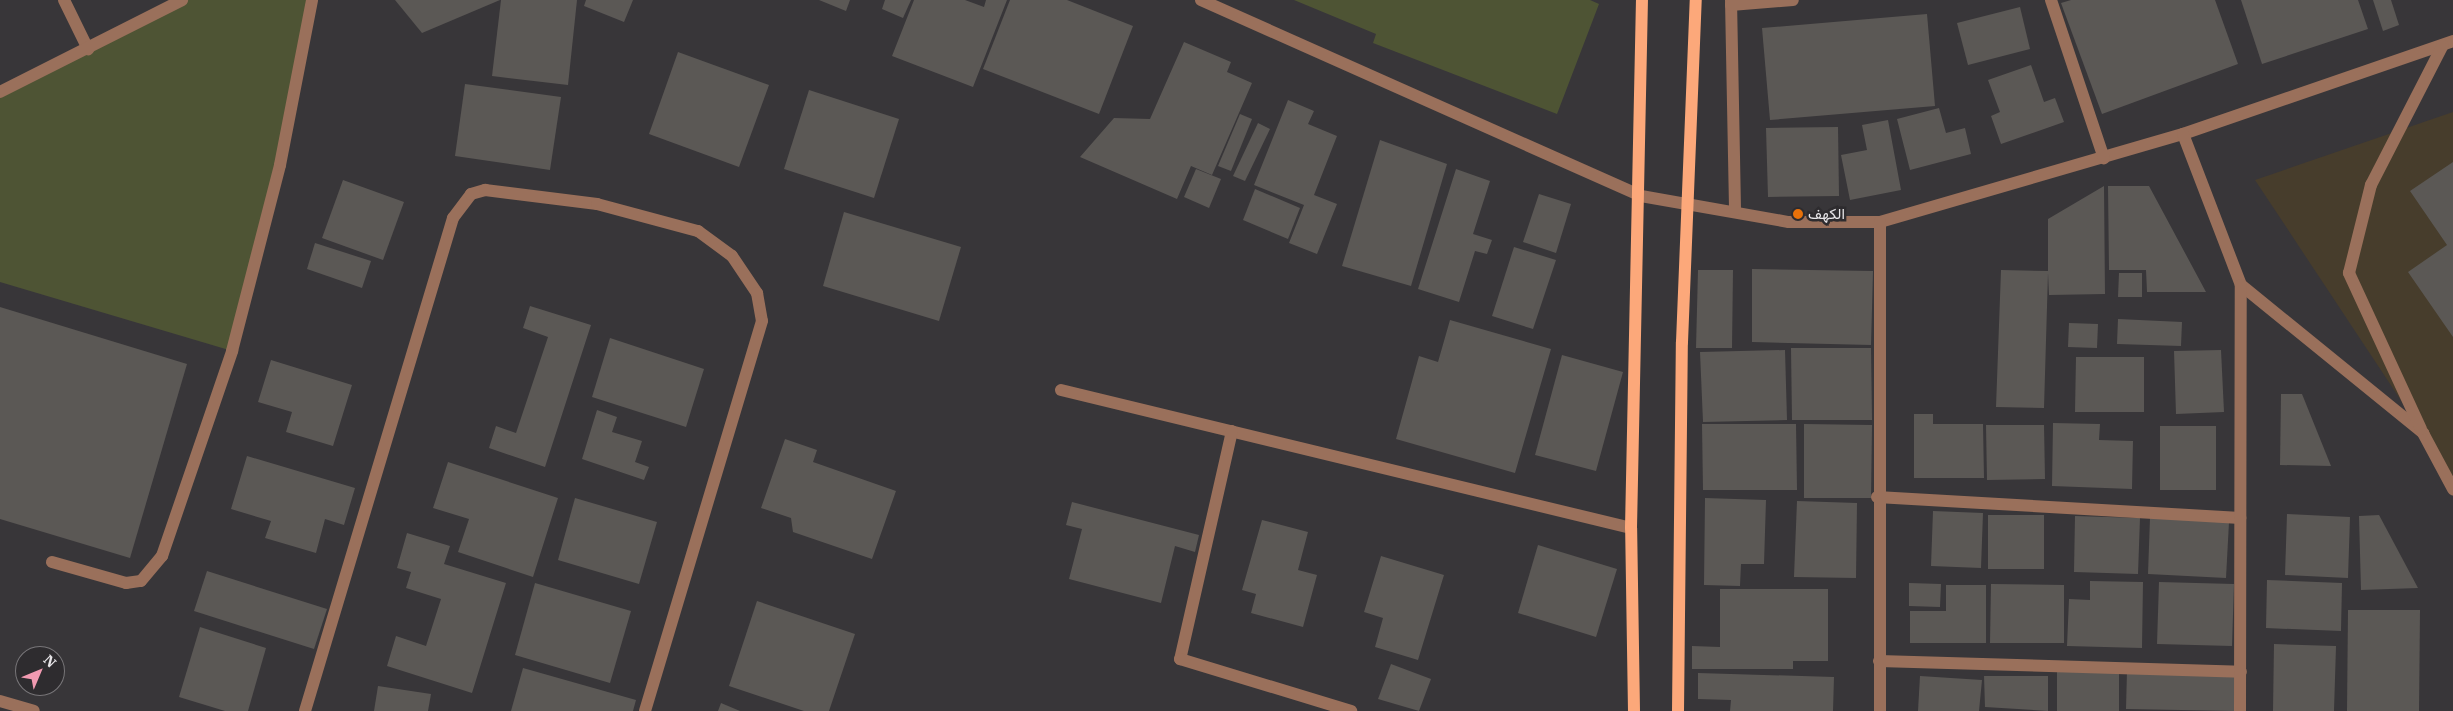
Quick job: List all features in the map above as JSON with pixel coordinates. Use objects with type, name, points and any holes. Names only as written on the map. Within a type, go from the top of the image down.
[{"type":"main road","points":[[1634,711],[1631,528],[1641,196],[1642,0]]},
{"type":"main road","points":[[1678,711],[1682,342],[1690,204],[1696,0]]},
{"type":"street","points":[[64,0],[88,49]]},
{"type":"street","points":[[0,92],[182,0]]},
{"type":"street","points":[[52,562],[126,583],[141,581],[162,556],[232,351],[280,165],[312,0]]},
{"type":"street","points":[[1201,0],[1641,196],[1735,210],[1789,222],[1880,222],[2183,134],[2448,43]]},
{"type":"street","points":[[1735,210],[1731,3],[1793,0]]},
{"type":"street","points":[[2051,0],[2104,158]]},
{"type":"street","points":[[2448,43],[2371,185],[2349,273],[2423,433],[2453,489]]},
{"type":"street","points":[[2183,134],[2241,285],[2240,711]]},
{"type":"street","points":[[305,711],[453,218],[471,194],[485,190],[597,204],[698,231],[732,256],[757,293],[762,321],[645,711]]},
{"type":"street","points":[[1880,222],[1877,497],[1880,711]]},
{"type":"street","points":[[2241,285],[2423,433]]},
{"type":"street","points":[[1061,390],[1631,528]]},
{"type":"street","points":[[1232,431],[1180,659],[1351,711]]},
{"type":"street","points":[[1877,497],[2240,518]]},
{"type":"street","points":[[1879,661],[2241,672]]},
{"type":"street","points":[[0,701],[34,711]]},
{"type":"shaded area","points":[[2453,112],[2453,479],[2255,180]]},
{"type":"green space","points":[[180,0],[310,0],[277,164],[229,350],[0,282],[0,92]]},
{"type":"green space","points":[[1294,0],[1590,0],[1599,4],[1557,114],[1373,43],[1376,34]]},
{"type":"building","points":[[395,0],[500,0],[422,33]]},
{"type":"building","points":[[501,0],[577,0],[568,85],[492,76]]},
{"type":"building","points":[[586,0],[633,0],[624,22],[584,6]]},
{"type":"building","points":[[819,0],[850,0],[846,11]]},
{"type":"building","points":[[885,0],[911,0],[903,18],[882,9]]},
{"type":"building","points":[[914,0],[965,0],[984,7],[986,0],[1007,0],[973,87],[892,56]]},
{"type":"building","points":[[1010,0],[1067,0],[1133,26],[1099,114],[983,69]]},
{"type":"building","points":[[2071,0],[2215,0],[2238,64],[2102,114],[2061,3]]},
{"type":"building","points":[[2241,0],[2358,0],[2368,29],[2262,64]]},
{"type":"building","points":[[2373,0],[2391,0],[2399,25],[2383,31]]},
{"type":"building","points":[[2020,7],[2030,49],[1968,65],[1957,23]]},
{"type":"building","points":[[1927,14],[1935,106],[1770,120],[1762,28]]},
{"type":"building","points":[[1184,42],[1231,62],[1227,72],[1252,83],[1212,175],[1191,166],[1177,199],[1080,157],[1114,118],[1150,119]]},
{"type":"building","points":[[678,52],[769,85],[739,167],[649,134]]},
{"type":"building","points":[[2031,65],[2044,102],[2055,98],[2064,122],[2001,144],[1991,116],[2000,112],[1988,80]]},
{"type":"building","points":[[465,84],[561,97],[550,170],[455,156]]},
{"type":"building","points":[[809,90],[899,119],[874,198],[784,169]]},
{"type":"building","points":[[1288,100],[1314,111],[1308,124],[1337,136],[1314,195],[1337,204],[1317,254],[1289,243],[1304,205],[1254,185]]},
{"type":"building","points":[[1939,108],[1946,133],[1965,128],[1971,154],[1910,170],[1897,119]]},
{"type":"building","points":[[1240,114],[1252,119],[1231,171],[1218,166]]},
{"type":"building","points":[[1888,120],[1901,190],[1850,200],[1841,155],[1867,150],[1862,125]]},
{"type":"building","points":[[1258,123],[1270,129],[1245,181],[1233,176]]},
{"type":"building","points":[[1838,127],[1839,196],[1768,197],[1766,128]]},
{"type":"building","points":[[1380,140],[1447,164],[1411,286],[1342,266]]},
{"type":"building","points":[[2453,162],[2453,337],[2408,272],[2447,245],[2410,191]]},
{"type":"building","points":[[1196,169],[1221,179],[1209,208],[1184,197]]},
{"type":"building","points":[[1456,169],[1490,181],[1473,234],[1492,240],[1487,254],[1475,251],[1459,302],[1418,289]]},
{"type":"building","points":[[343,180],[404,202],[383,260],[322,238]]},
{"type":"building","points":[[2104,186],[2105,294],[2049,295],[2048,273],[2044,408],[1996,407],[2001,270],[2048,271],[2048,219]]},
{"type":"building","points":[[2108,186],[2149,186],[2206,292],[2147,292],[2146,270],[2109,270]]},
{"type":"building","points":[[1255,189],[1300,208],[1288,239],[1243,220]]},
{"type":"building","points":[[1539,194],[1571,204],[1556,253],[1523,242]]},
{"type":"building","points":[[844,212],[961,247],[939,321],[823,286]]},
{"type":"building","points":[[315,243],[371,261],[362,288],[307,269]]},
{"type":"building","points":[[1514,247],[1556,260],[1533,329],[1492,316]]},
{"type":"building","points":[[1752,269],[1873,271],[1871,345],[1752,342]]},
{"type":"building","points":[[1698,270],[1733,270],[1732,348],[1696,348]]},
{"type":"building","points":[[2119,273],[2142,273],[2142,297],[2118,297]]},
{"type":"building","points":[[530,306],[591,325],[545,467],[489,448],[496,426],[516,433],[548,337],[523,328]]},
{"type":"building","points":[[0,307],[187,364],[130,558],[0,519]]},
{"type":"building","points":[[2118,319],[2182,322],[2181,346],[2117,344]]},
{"type":"building","points":[[1450,320],[1551,349],[1515,473],[1396,439],[1419,356],[1438,362]]},
{"type":"building","points":[[2069,323],[2098,324],[2097,348],[2068,347]]},
{"type":"building","points":[[610,338],[704,369],[686,427],[592,397]]},
{"type":"building","points":[[1791,348],[1871,348],[1872,420],[1792,420]]},
{"type":"building","points":[[1785,350],[1787,420],[1703,422],[1700,352]]},
{"type":"building","points":[[2221,350],[2224,412],[2176,414],[2174,351]]},
{"type":"building","points":[[1562,355],[1623,372],[1596,471],[1535,455]]},
{"type":"building","points":[[2076,357],[2144,357],[2144,412],[2075,412]]},
{"type":"building","points":[[271,360],[352,385],[333,446],[286,432],[292,412],[258,402]]},
{"type":"building","points":[[2281,394],[2302,394],[2331,466],[2280,465]]},
{"type":"building","points":[[597,410],[617,417],[612,432],[642,441],[635,462],[649,467],[644,480],[582,459]]},
{"type":"building","points":[[1914,414],[1933,414],[1933,424],[1983,424],[1984,478],[1914,478]]},
{"type":"building","points":[[2053,423],[2100,424],[2099,440],[2133,441],[2132,489],[2052,486]]},
{"type":"building","points":[[1702,424],[1796,424],[1797,490],[1703,490]]},
{"type":"building","points":[[1804,424],[1872,425],[1871,498],[1804,498]]},
{"type":"building","points":[[1986,425],[2044,425],[2045,479],[1987,480]]},
{"type":"building","points":[[2160,426],[2216,426],[2216,490],[2160,490]]},
{"type":"building","points":[[785,439],[817,450],[813,462],[896,491],[872,559],[793,532],[791,518],[761,508]]},
{"type":"building","points":[[247,456],[355,488],[344,525],[325,519],[316,553],[265,538],[271,521],[231,509]]},
{"type":"building","points":[[448,462],[558,498],[533,577],[458,552],[469,519],[433,508]]},
{"type":"building","points":[[575,498],[657,522],[639,584],[558,560]]},
{"type":"building","points":[[1705,498],[1766,500],[1764,564],[1741,564],[1740,586],[1704,585]]},
{"type":"building","points":[[1797,501],[1857,503],[1856,578],[1794,577]]},
{"type":"building","points":[[1072,502],[1199,535],[1195,552],[1175,546],[1161,603],[1069,579],[1082,529],[1066,525]]},
{"type":"building","points":[[1933,511],[1983,513],[1981,568],[1931,566]]},
{"type":"building","points":[[2287,514],[2350,517],[2348,578],[2285,575]]},
{"type":"building","points":[[1988,515],[2044,515],[2044,569],[1988,569]]},
{"type":"building","points":[[2379,515],[2418,588],[2361,590],[2359,516]]},
{"type":"building","points":[[2075,516],[2140,518],[2138,574],[2074,572]]},
{"type":"building","points":[[2150,518],[2229,522],[2226,578],[2148,574]]},
{"type":"building","points":[[1262,520],[1308,532],[1298,570],[1317,575],[1303,627],[1251,613],[1256,594],[1242,590]]},
{"type":"building","points":[[407,533],[450,546],[444,564],[506,583],[472,693],[387,666],[396,636],[426,646],[441,599],[406,588],[411,572],[397,568]]},
{"type":"building","points":[[1538,545],[1617,569],[1596,637],[1518,613]]},
{"type":"building","points":[[1381,556],[1444,575],[1418,660],[1375,647],[1383,618],[1364,612]]},
{"type":"building","points":[[207,571],[327,609],[314,649],[194,611]]},
{"type":"building","points":[[2267,580],[2342,583],[2341,631],[2266,628]]},
{"type":"building","points":[[2090,581],[2143,582],[2142,648],[2067,646],[2069,599],[2090,600]]},
{"type":"building","points":[[2159,582],[2234,584],[2232,646],[2157,644]]},
{"type":"building","points":[[535,583],[631,611],[610,683],[515,655]]},
{"type":"building","points":[[1909,583],[1941,584],[1940,607],[1909,606]]},
{"type":"building","points":[[1991,584],[2064,585],[2064,643],[1990,643]]},
{"type":"building","points":[[1946,585],[1986,585],[1986,643],[1910,643],[1910,611],[1946,611]]},
{"type":"building","points":[[1720,589],[1828,589],[1828,661],[1793,661],[1793,669],[1692,669],[1692,646],[1720,647]]},
{"type":"building","points":[[757,601],[855,634],[829,711],[804,711],[729,686]]},
{"type":"building","points":[[2348,610],[2420,610],[2419,711],[2347,711]]},
{"type":"building","points":[[200,627],[266,648],[248,711],[225,711],[179,697]]},
{"type":"building","points":[[2274,644],[2336,646],[2334,711],[2273,711]]},
{"type":"building","points":[[1391,664],[1431,679],[1419,711],[1378,699]]},
{"type":"building","points":[[523,668],[636,700],[633,711],[511,711]]},
{"type":"building","points":[[2057,671],[2119,672],[2119,711],[2057,711]]},
{"type":"building","points":[[2127,671],[2235,674],[2234,711],[2126,709]]},
{"type":"building","points":[[1698,673],[1834,677],[1833,711],[1730,711],[1731,700],[1698,699]]},
{"type":"building","points":[[1920,676],[1982,680],[1979,711],[1918,711]]},
{"type":"building","points":[[1984,676],[2048,676],[2048,711],[1985,707]]},
{"type":"building","points":[[378,686],[431,694],[428,711],[374,711]]},
{"type":"building","points":[[721,703],[740,711],[718,711]]},
{"type":"place","name":"الكهف","points":[[1798,214]]}]
